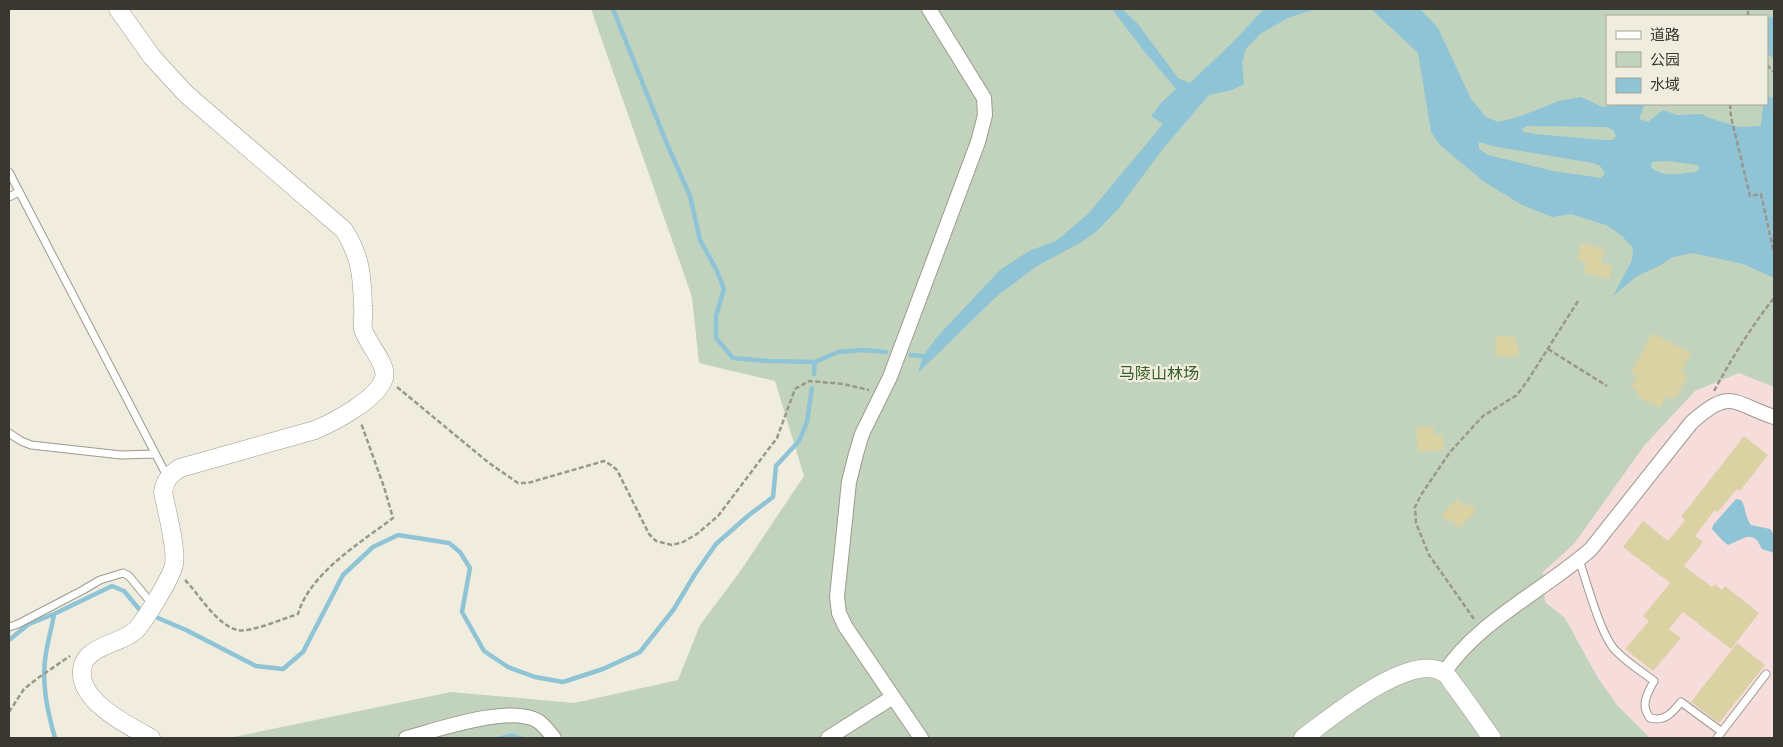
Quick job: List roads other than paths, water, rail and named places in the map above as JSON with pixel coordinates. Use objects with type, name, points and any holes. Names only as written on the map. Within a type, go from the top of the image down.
[{"type":"street","points":[[118,9],[152,57],[186,94],[344,230],[354,246],[362,275],[363,329],[382,364],[385,376],[380,386],[355,408],[332,423],[315,430],[180,468],[172,473],[165,482],[164,492],[174,562],[170,578],[136,630],[92,653],[83,662],[81,675],[85,688],[94,701],[117,718],[150,738]]},
{"type":"street","points":[[922,738],[845,626],[838,614],[837,597],[848,482],[862,434],[890,377],[978,142],[985,115],[984,98],[929,9]]},
{"type":"street","points":[[1444,673],[1456,655],[1482,631],[1579,560],[1591,549],[1691,423],[1703,412],[1724,401],[1736,401],[1774,417]]},
{"type":"street","points":[[1303,738],[1375,686],[1404,673],[1427,668],[1444,673],[1492,738]]},
{"type":"street","points":[[828,738],[893,697]]},
{"type":"street","points":[[406,738],[490,716],[525,717],[539,722],[554,738]]},
{"type":"lane","points":[[9,172],[168,478]]},
{"type":"lane","points":[[9,197],[19,192]]},
{"type":"lane","points":[[9,433],[31,445],[121,455],[155,454]]},
{"type":"lane","points":[[1579,560],[1603,630],[1610,643],[1616,652],[1654,681],[1644,703],[1645,712],[1650,718],[1657,720],[1665,718],[1681,702],[1719,735],[1766,674]]},
{"type":"lane","points":[[9,627],[84,590],[100,580],[123,573],[129,576],[152,605]]},
{"type":"water","points":[[1112,9],[1122,9],[1138,24],[1178,78],[1190,83],[1264,9],[1315,9],[1288,18],[1260,34],[1246,49],[1242,63],[1244,84],[1232,90],[1209,95],[1162,150],[1119,208],[1097,231],[1080,243],[1037,266],[997,296],[918,373],[923,356],[937,337],[1000,270],[1029,251],[1056,241],[1088,214],[1163,124],[1151,116],[1176,89]]},
{"type":"water","points":[[1371,9],[1419,9],[1422,11],[1438,28],[1471,99],[1486,117],[1498,122],[1518,117],[1559,101],[1581,97],[1602,107],[1645,105],[1639,119],[1648,122],[1663,110],[1677,115],[1703,114],[1706,117],[1739,127],[1761,126],[1763,105],[1768,105],[1768,96],[1774,98],[1774,278],[1743,264],[1693,253],[1673,257],[1637,276],[1613,296],[1632,260],[1633,248],[1621,235],[1606,225],[1571,214],[1552,217],[1522,205],[1483,181],[1440,145],[1431,132],[1418,53]],"holes":[[[1527,126],[1607,127],[1613,130],[1616,136],[1613,140],[1535,134],[1524,132],[1522,129]],[[1479,142],[1497,147],[1593,163],[1600,166],[1605,173],[1601,178],[1553,171],[1488,155],[1479,149]],[[1668,161],[1697,165],[1700,167],[1696,172],[1678,174],[1661,173],[1651,167],[1652,162]]]},
{"type":"water","points":[[1774,17],[1774,58],[1768,55],[1768,18]]},
{"type":"water","points":[[1736,499],[1741,500],[1743,503],[1751,525],[1770,529],[1774,532],[1774,553],[1762,549],[1757,540],[1752,537],[1746,537],[1728,545],[1712,529],[1713,525]]},
{"type":"water","points":[[512,733],[527,738],[491,738]]},
{"type":"waterway","points":[[613,9],[690,196],[700,240],[717,271],[724,289],[716,316],[716,338],[733,358],[815,362]]},
{"type":"waterway","points":[[814,374],[815,362],[838,352],[863,350],[886,352]]},
{"type":"waterway","points":[[911,355],[923,356]]},
{"type":"waterway","points":[[158,618],[186,630],[256,666],[283,669],[303,652],[343,575],[373,547],[398,535],[449,543],[460,552],[470,568],[462,612],[484,651],[508,667],[535,677],[563,682],[603,669],[640,652],[674,609],[716,544],[773,497],[776,466],[799,441],[807,422],[812,388]]},
{"type":"waterway","points":[[9,640],[29,624],[112,586],[124,591],[139,609]]},
{"type":"waterway","points":[[54,614],[46,653],[44,675],[47,706],[55,738]]},
{"type":"park label","name":"马陵山林场","points":[[1159,373]]}]
